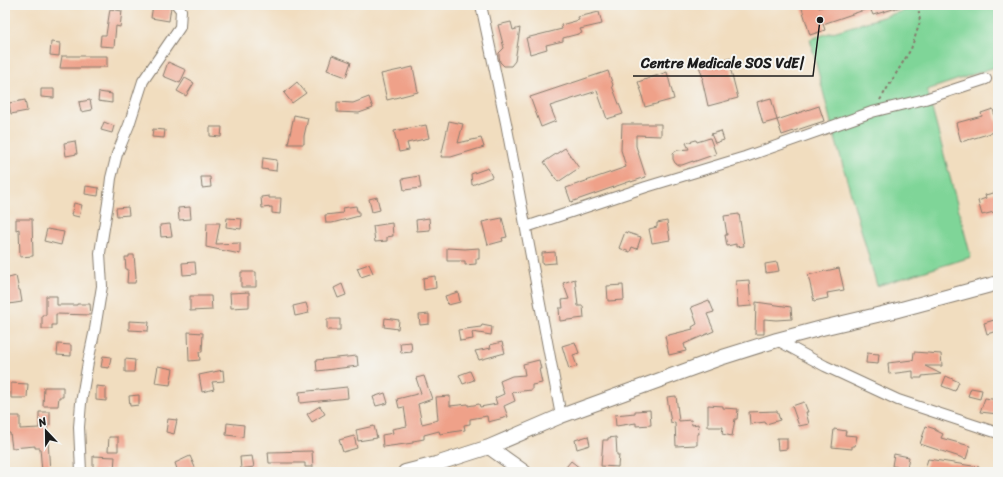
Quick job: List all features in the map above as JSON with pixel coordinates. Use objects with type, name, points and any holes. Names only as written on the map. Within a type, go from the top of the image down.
[{"type":"main road","points":[[405,472],[489,447],[560,416],[723,357],[777,340],[998,283]]},
{"type":"main road","points":[[489,447],[524,472]]},
{"type":"street","points":[[81,472],[79,427],[80,415],[102,286],[100,252],[111,178],[117,154],[129,125],[143,81],[180,27],[180,10],[177,5]]},
{"type":"street","points":[[481,5],[526,227],[560,416]]},
{"type":"street","points":[[526,227],[646,187],[745,157],[872,112],[925,99],[986,79]]},
{"type":"street","points":[[777,340],[825,366],[898,400],[998,433]]},
{"type":"path","points":[[872,112],[911,49],[920,22],[918,5]]},
{"type":"green space","points":[[908,5],[998,5],[998,66],[927,90],[971,257],[877,286],[832,127],[810,39],[909,9]]},
{"type":"building","points":[[153,5],[171,7],[169,21],[151,18]]},
{"type":"building","points":[[801,5],[818,5],[819,8],[827,5],[899,5],[900,7],[873,15],[870,8],[823,24],[825,30],[810,35]]},
{"type":"building","points":[[110,9],[122,11],[120,27],[116,26],[114,47],[100,46],[101,35],[106,35]]},
{"type":"building","points":[[599,12],[602,24],[580,29],[582,33],[563,38],[563,41],[546,45],[547,49],[530,54],[526,38],[562,29],[561,25],[579,20],[578,17]]},
{"type":"building","points":[[511,22],[513,30],[520,28],[515,61],[511,66],[504,66],[500,62],[499,56],[499,53],[504,48],[498,25]]},
{"type":"building","points":[[51,42],[60,43],[59,56],[50,55]]},
{"type":"building","points":[[332,55],[351,62],[346,77],[327,70]]},
{"type":"building","points":[[62,56],[107,56],[107,67],[60,68]]},
{"type":"building","points":[[730,58],[733,66],[730,67],[738,98],[708,106],[703,78],[699,66]]},
{"type":"building","points":[[168,62],[186,70],[180,83],[163,76]]},
{"type":"building","points":[[413,67],[418,92],[387,100],[381,74]]},
{"type":"building","points":[[608,71],[623,114],[607,119],[597,91],[550,106],[556,121],[541,127],[530,97]]},
{"type":"building","points":[[667,72],[674,99],[645,107],[638,82]]},
{"type":"building","points":[[185,78],[194,83],[186,96],[177,91]]},
{"type":"building","points":[[297,82],[306,93],[292,103],[284,93]]},
{"type":"building","points":[[41,89],[54,89],[54,98],[41,97]]},
{"type":"building","points":[[99,92],[112,94],[112,103],[98,101]]},
{"type":"building","points":[[369,97],[373,108],[359,113],[337,112],[337,102],[353,103]]},
{"type":"building","points":[[771,98],[777,120],[763,124],[757,102]]},
{"type":"building","points":[[25,100],[27,111],[11,114],[9,103]]},
{"type":"building","points":[[90,100],[92,110],[81,112],[79,102]]},
{"type":"building","points":[[819,106],[824,121],[782,135],[777,120]]},
{"type":"building","points":[[993,109],[998,131],[961,142],[956,123],[982,116],[981,113]]},
{"type":"building","points":[[294,115],[308,118],[304,136],[304,144],[288,144]]},
{"type":"building","points":[[449,121],[463,124],[458,143],[481,138],[484,147],[451,157],[441,157]]},
{"type":"building","points":[[104,122],[114,126],[112,133],[101,130]]},
{"type":"building","points":[[622,124],[661,124],[661,136],[636,135],[636,146],[646,177],[571,202],[566,188],[626,167],[621,150]]},
{"type":"building","points":[[426,125],[429,138],[407,143],[409,150],[399,152],[394,131]]},
{"type":"building","points":[[210,127],[222,127],[221,137],[210,136]]},
{"type":"building","points":[[153,129],[165,130],[164,138],[152,137]]},
{"type":"building","points":[[721,131],[724,140],[715,143],[711,134]]},
{"type":"building","points":[[710,138],[716,154],[682,165],[675,163],[673,159],[674,152],[689,149],[686,143],[696,140],[697,142]]},
{"type":"building","points":[[75,141],[77,154],[66,156],[64,143]]},
{"type":"building","points":[[565,148],[579,168],[558,182],[544,162]]},
{"type":"building","points":[[263,158],[277,160],[276,171],[262,169]]},
{"type":"building","points":[[488,168],[492,177],[472,185],[471,174]]},
{"type":"building","points":[[419,176],[421,188],[404,190],[402,179]]},
{"type":"building","points":[[201,177],[210,177],[211,187],[202,188]]},
{"type":"building","points":[[86,186],[99,188],[98,196],[85,194]]},
{"type":"building","points":[[998,192],[998,211],[982,215],[978,201],[986,198],[985,195]]},
{"type":"building","points":[[269,196],[269,198],[281,198],[280,214],[272,213],[272,207],[262,208],[261,197]]},
{"type":"building","points":[[377,197],[380,210],[372,212],[369,199]]},
{"type":"building","points":[[74,203],[82,205],[79,217],[71,215]]},
{"type":"building","points":[[356,206],[357,211],[359,211],[359,216],[332,223],[326,223],[325,215],[343,213],[342,208]]},
{"type":"building","points":[[128,207],[129,215],[117,216],[116,208]]},
{"type":"building","points":[[190,207],[191,219],[179,220],[178,208]]},
{"type":"building","points":[[739,214],[744,246],[736,247],[736,244],[727,246],[724,216]]},
{"type":"building","points":[[227,218],[242,219],[241,229],[226,227]]},
{"type":"building","points":[[429,218],[430,230],[417,231],[416,220]]},
{"type":"building","points":[[502,218],[507,237],[502,238],[503,241],[488,245],[482,222]]},
{"type":"building","points":[[16,219],[32,219],[33,256],[20,257],[19,229],[16,230]]},
{"type":"building","points":[[667,221],[670,240],[652,243],[649,229],[657,227],[657,223]]},
{"type":"building","points":[[207,223],[220,223],[216,244],[240,243],[240,254],[206,247]]},
{"type":"building","points":[[392,223],[393,236],[387,237],[387,241],[375,242],[373,226]]},
{"type":"building","points":[[170,224],[172,236],[161,237],[160,225]]},
{"type":"building","points":[[47,229],[64,232],[61,245],[44,241]]},
{"type":"building","points":[[625,232],[641,237],[637,249],[632,247],[630,252],[619,248]]},
{"type":"building","points":[[447,248],[479,248],[479,259],[476,259],[476,264],[465,265],[465,261],[447,261]]},
{"type":"building","points":[[555,252],[556,263],[542,264],[542,253]]},
{"type":"building","points":[[129,255],[134,255],[136,277],[135,283],[127,283],[128,269],[126,270],[125,257],[129,257]]},
{"type":"building","points":[[195,262],[196,274],[183,275],[182,263]]},
{"type":"building","points":[[777,262],[779,271],[766,273],[765,264]]},
{"type":"building","points":[[369,264],[373,273],[361,277],[357,268]]},
{"type":"building","points":[[839,268],[844,290],[827,293],[828,298],[814,301],[808,275]]},
{"type":"building","points":[[241,272],[256,272],[256,287],[241,287]]},
{"type":"building","points":[[16,276],[22,302],[9,304],[7,290],[5,291],[5,279]]},
{"type":"building","points":[[435,276],[436,288],[424,290],[423,278]]},
{"type":"building","points":[[575,279],[578,306],[583,306],[584,318],[560,321],[559,308],[563,308],[562,300],[569,299],[563,283]]},
{"type":"building","points":[[749,280],[751,306],[738,307],[736,281]]},
{"type":"building","points":[[342,284],[346,295],[338,298],[334,288]]},
{"type":"building","points":[[623,285],[624,300],[608,301],[607,286]]},
{"type":"building","points":[[249,292],[249,307],[231,308],[230,293]]},
{"type":"building","points":[[458,292],[460,302],[448,305],[445,296]]},
{"type":"building","points":[[46,296],[57,296],[57,305],[90,304],[91,315],[56,314],[56,325],[52,325],[52,329],[42,329],[42,315],[46,315]]},
{"type":"building","points":[[190,296],[211,296],[212,310],[190,311]]},
{"type":"building","points":[[709,300],[714,312],[707,314],[714,331],[684,344],[686,351],[669,355],[665,336],[693,329],[692,327],[697,324],[691,307]]},
{"type":"building","points":[[756,302],[791,307],[792,319],[764,319],[764,334],[755,334]]},
{"type":"building","points":[[306,303],[309,313],[295,316],[293,306]]},
{"type":"building","points":[[429,314],[429,324],[420,325],[419,315]]},
{"type":"building","points":[[385,318],[399,320],[398,329],[384,327]]},
{"type":"building","points":[[327,319],[340,319],[340,330],[327,330]]},
{"type":"building","points":[[994,320],[997,331],[987,334],[984,323]]},
{"type":"building","points":[[129,321],[149,322],[148,331],[129,330]]},
{"type":"building","points":[[482,325],[492,327],[491,335],[472,332],[473,339],[460,341],[458,330],[481,327]]},
{"type":"building","points":[[188,332],[203,333],[202,352],[199,352],[200,360],[189,361]]},
{"type":"building","points":[[411,342],[412,352],[401,353],[400,343]]},
{"type":"building","points":[[502,342],[505,353],[479,360],[475,351],[491,348],[490,345]]},
{"type":"building","points":[[575,342],[579,353],[573,355],[577,366],[569,369],[562,346]]},
{"type":"building","points":[[58,344],[71,345],[71,356],[57,355]]},
{"type":"building","points":[[914,352],[941,354],[942,366],[925,366],[941,374],[922,376],[922,378],[913,378],[913,371],[889,374],[888,363],[913,361]]},
{"type":"building","points":[[867,353],[879,354],[878,364],[866,363]]},
{"type":"building","points":[[103,356],[111,357],[109,368],[101,367]]},
{"type":"building","points":[[357,356],[358,366],[317,371],[316,360]]},
{"type":"building","points":[[125,359],[135,360],[134,372],[125,372]]},
{"type":"building","points":[[539,360],[542,383],[532,385],[532,390],[512,392],[515,401],[504,406],[508,417],[488,422],[487,416],[470,419],[470,424],[464,425],[465,430],[440,434],[439,431],[424,435],[424,439],[413,441],[413,443],[383,447],[382,435],[393,433],[392,429],[407,426],[404,407],[399,408],[397,399],[421,393],[416,378],[424,376],[432,399],[418,404],[422,424],[438,420],[436,397],[450,396],[450,406],[468,404],[468,406],[479,404],[480,407],[497,404],[495,398],[504,394],[500,381],[512,376],[525,375],[523,364]]},
{"type":"building","points":[[158,366],[173,369],[170,385],[155,383]]},
{"type":"building","points":[[223,370],[224,381],[212,382],[214,389],[202,392],[199,375]]},
{"type":"building","points":[[470,371],[474,380],[463,384],[459,375]]},
{"type":"building","points":[[946,376],[959,382],[955,391],[942,386]]},
{"type":"building","points":[[11,383],[28,384],[27,398],[11,398]]},
{"type":"building","points":[[96,386],[106,387],[106,401],[96,400]]},
{"type":"building","points":[[44,387],[63,387],[63,397],[59,397],[58,406],[43,406]]},
{"type":"building","points":[[347,387],[348,398],[300,403],[299,392]]},
{"type":"building","points":[[971,388],[982,390],[980,399],[968,396]]},
{"type":"building","points":[[385,393],[388,403],[376,406],[373,397]]},
{"type":"building","points":[[139,395],[139,405],[130,406],[129,396]]},
{"type":"building","points":[[676,396],[679,421],[691,420],[692,425],[698,424],[699,434],[697,434],[697,445],[676,446],[675,422],[671,423],[667,397]]},
{"type":"building","points":[[985,398],[998,400],[998,414],[980,412]]},
{"type":"building","points":[[804,402],[808,412],[806,412],[809,424],[799,426],[792,406]]},
{"type":"building","points":[[708,405],[738,409],[732,436],[722,434],[723,427],[708,427]]},
{"type":"building","points":[[320,406],[325,414],[312,422],[307,414]]},
{"type":"building","points":[[650,410],[651,425],[636,426],[636,423],[616,426],[615,415]]},
{"type":"building","points":[[777,411],[780,420],[766,424],[765,422],[750,424],[749,412]]},
{"type":"building","points":[[39,412],[50,412],[50,425],[47,425],[50,472],[42,472],[40,448],[35,448],[35,446],[12,448],[10,433],[5,433],[5,416],[20,416],[20,429],[39,428]]},
{"type":"building","points":[[168,419],[177,420],[174,434],[166,432]]},
{"type":"building","points":[[227,423],[244,425],[243,437],[226,435]]},
{"type":"building","points":[[374,426],[377,438],[358,441],[356,430]]},
{"type":"building","points":[[926,426],[943,434],[941,438],[970,446],[966,459],[920,444]]},
{"type":"building","points":[[834,429],[846,431],[845,435],[857,436],[855,446],[852,446],[852,449],[832,447]]},
{"type":"building","points":[[354,436],[357,448],[343,452],[339,440]]},
{"type":"building","points":[[588,436],[590,445],[577,449],[575,440]]},
{"type":"building","points":[[109,437],[118,437],[118,451],[108,451]]},
{"type":"building","points":[[616,437],[617,455],[619,455],[618,467],[601,466],[603,440]]},
{"type":"building","points":[[777,438],[787,438],[787,449],[778,450]]},
{"type":"building","points":[[312,451],[313,467],[305,467],[305,463],[269,463],[268,452]]},
{"type":"building","points":[[894,454],[909,457],[907,468],[892,466]]},
{"type":"building","points":[[93,456],[115,457],[114,470],[93,472]]},
{"type":"building","points":[[190,456],[197,472],[178,472],[175,463]]},
{"type":"building","points":[[252,456],[254,467],[241,469],[240,457]]},
{"type":"building","points":[[928,459],[979,467],[979,472],[924,472]]},
{"type":"building","points":[[571,461],[585,472],[562,472]]},
{"type":"place","name":"Centre Medicale SOS VdE|","points":[[820,20]]}]
